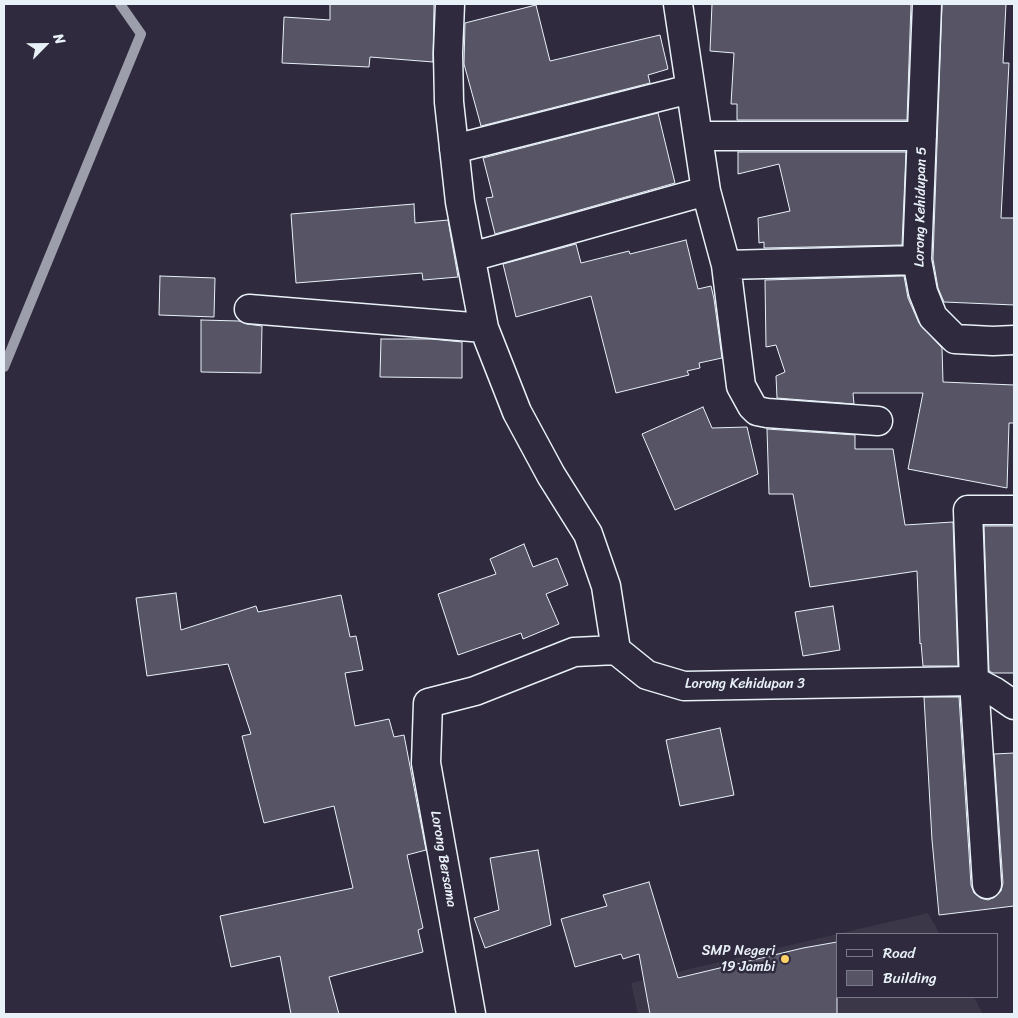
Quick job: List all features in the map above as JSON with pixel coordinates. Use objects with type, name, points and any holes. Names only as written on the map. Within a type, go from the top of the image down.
[{"type":"street","points":[[450,4],[448,102],[460,202],[484,328],[517,412],[551,475],[588,534],[606,586],[616,650]]},
{"type":"street","points":[[678,4],[706,191],[726,265],[741,386],[752,406],[757,411],[878,421]]},
{"type":"street","name":"Lorong Kehidupan 5","points":[[927,4],[917,260],[922,292],[933,317],[955,339],[1014,340]]},
{"type":"street","points":[[454,149],[690,89]]},
{"type":"street","points":[[699,136],[922,136]]},
{"type":"street","points":[[471,257],[706,191]]},
{"type":"street","points":[[726,265],[917,260]]},
{"type":"street","points":[[249,309],[484,328]]},
{"type":"street","points":[[987,884],[974,681],[968,510],[1014,510]]},
{"type":"street","name":"Lorong Kehidupan 3","points":[[616,650],[647,675],[684,686],[974,681],[1014,705]]},
{"type":"street","name":"Lorong Bersama","points":[[471,1014],[426,763],[428,703],[475,691],[574,652],[616,650]]},
{"type":"shaded area","points":[[928,913],[939,933],[841,933]]},
{"type":"shaded area","name":"SMP Negeri 19 Jambi","points":[[836,934],[836,998],[975,998],[983,1014],[638,1014],[631,983]]},
{"type":"building","points":[[330,4],[434,4],[433,62],[370,57],[369,67],[282,63],[284,17],[330,20]]},
{"type":"building","points":[[712,4],[911,4],[907,120],[737,120],[737,104],[731,104],[734,53],[710,51]]},
{"type":"building","points":[[942,4],[1006,4],[1003,63],[1009,63],[1001,218],[1014,218],[1014,305],[944,302],[938,288],[933,259]]},
{"type":"building","points":[[536,5],[550,61],[660,35],[668,69],[648,75],[650,83],[481,126],[464,64],[465,23]]},
{"type":"building","points":[[658,113],[675,183],[495,234],[486,198],[493,197],[483,158]]},
{"type":"building","points":[[738,152],[906,152],[902,245],[764,248],[764,242],[759,243],[758,218],[790,211],[779,164],[738,174]]},
{"type":"building","points":[[414,204],[415,223],[448,220],[458,277],[423,280],[422,273],[296,283],[291,214]]},
{"type":"building","points":[[686,240],[698,289],[711,286],[722,358],[699,363],[700,368],[687,371],[689,375],[616,393],[591,296],[516,317],[503,264],[576,244],[581,263],[629,251],[630,254]]},
{"type":"building","points":[[160,276],[215,278],[214,317],[159,315]]},
{"type":"building","points":[[904,276],[908,298],[919,323],[942,348],[943,382],[1014,385],[1014,423],[1009,423],[1007,488],[908,469],[923,393],[853,393],[854,404],[777,398],[776,376],[785,372],[776,345],[766,347],[765,280]]},
{"type":"building","points":[[201,320],[239,321],[262,326],[261,373],[201,372]]},
{"type":"building","points":[[381,339],[431,339],[462,342],[462,378],[380,377]]},
{"type":"building","points":[[703,407],[712,428],[747,427],[758,474],[675,510],[642,434]]},
{"type":"building","points":[[767,429],[855,435],[855,449],[893,449],[905,525],[953,522],[958,666],[923,666],[920,644],[917,571],[810,587],[793,494],[769,494]]},
{"type":"building","points":[[984,526],[1014,526],[1014,673],[993,673],[989,671]]},
{"type":"building","points":[[524,544],[533,567],[557,558],[568,585],[546,594],[559,624],[523,639],[521,633],[458,655],[438,594],[496,574],[490,559]]},
{"type":"building","points":[[176,593],[181,630],[256,606],[258,612],[341,595],[350,637],[356,636],[363,670],[345,673],[355,726],[389,719],[394,737],[404,735],[426,850],[407,855],[423,928],[418,930],[423,952],[329,977],[339,1014],[291,1014],[280,956],[231,967],[220,916],[353,888],[334,806],[264,823],[242,736],[251,734],[228,664],[147,676],[136,598]]},
{"type":"building","points":[[833,606],[840,650],[803,656],[795,612]]},
{"type":"building","points":[[924,697],[959,697],[971,885],[974,893],[988,900],[995,897],[1001,891],[1003,883],[994,754],[1014,753],[1014,906],[939,915],[932,840]]},
{"type":"building","points":[[720,728],[734,795],[680,806],[666,740]]},
{"type":"building","points":[[538,850],[551,925],[485,948],[474,918],[499,910],[490,858]]},
{"type":"building","name":"SMP Negeri 19 Jambi","points":[[649,882],[678,978],[803,948],[836,942],[837,1014],[650,1014],[639,954],[623,959],[621,954],[575,967],[561,919],[607,906],[603,895]]},
{"type":"waterway","points":[[4,367],[141,34],[120,4]]},
{"type":"place","name":"SMP Negeri 19 Jambi","points":[[785,959]]}]
